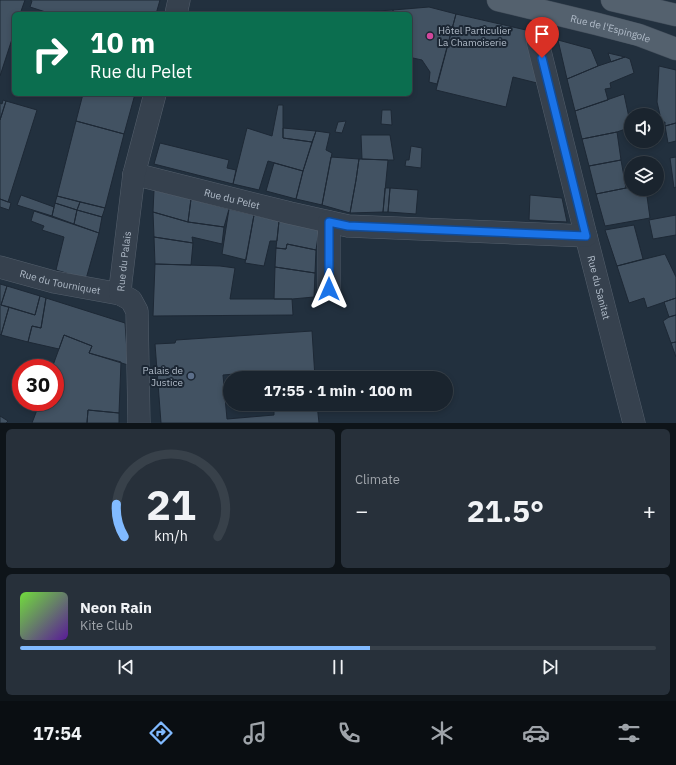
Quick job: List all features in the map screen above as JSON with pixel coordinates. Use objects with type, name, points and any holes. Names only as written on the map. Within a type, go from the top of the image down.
[{"type":"main road","name":"Rue de l'Espingole","points":[[498,0],[639,35],[676,49]]},
{"type":"main road","points":[[612,0],[676,15]]},
{"type":"street","points":[[176,12],[179,0]]},
{"type":"street","name":"Rue du Sanitat","points":[[549,13],[543,24],[538,43],[634,423]]},
{"type":"street","name":"Rue du Palais","points":[[139,423],[137,311],[131,300],[120,294],[134,174],[154,96]]},
{"type":"street","name":"Rue du Pelet","points":[[134,174],[348,226],[586,236]]},
{"type":"street","points":[[329,222],[329,289]]},
{"type":"street","name":"Rue du Tourniquet","points":[[0,267],[54,282],[120,294]]},
{"type":"building","points":[[0,0],[25,0],[21,12],[12,12],[12,39],[0,76]]},
{"type":"building","points":[[30,0],[160,0],[157,12],[46,12],[30,7],[32,1]]},
{"type":"building","name":"Hôtel Particulier La Chamoiserie","points":[[429,7],[456,14],[437,84],[429,82],[430,72],[422,60],[412,58],[412,12],[393,12],[393,10]]},
{"type":"building","points":[[393,10],[393,12],[361,12]]},
{"type":"building","points":[[456,14],[526,30],[537,83],[513,77],[506,107],[436,90]]},
{"type":"building","points":[[558,40],[591,49],[598,66],[567,79]]},
{"type":"building","points":[[608,53],[625,57],[611,62]]},
{"type":"building","points":[[625,57],[630,59],[634,73],[610,83],[611,88],[605,89],[608,100],[575,111],[567,79]]},
{"type":"building","points":[[659,66],[676,70],[676,123],[665,126],[664,108],[658,108],[657,102]]},
{"type":"building","points":[[624,94],[627,108],[624,108],[624,130],[582,139],[575,111]]},
{"type":"building","points":[[82,96],[134,96],[124,134],[76,121]]},
{"type":"building","points":[[3,100],[6,101],[0,120],[0,103],[2,104]]},
{"type":"building","points":[[6,101],[37,110],[8,202],[0,199],[0,120]]},
{"type":"building","points":[[278,105],[283,105],[283,138],[312,142],[303,171],[268,161],[259,190],[233,184],[247,128],[272,136]]},
{"type":"building","points":[[382,110],[391,110],[392,125],[381,124]]},
{"type":"building","points":[[76,121],[124,134],[105,208],[57,196]]},
{"type":"building","points":[[346,121],[342,133],[335,132],[338,122]]},
{"type":"building","points":[[676,123],[676,141],[668,143],[665,126]]},
{"type":"building","points":[[283,128],[316,131],[312,142],[283,138]]},
{"type":"building","points":[[316,131],[330,133],[326,150],[332,153],[322,205],[296,199]]},
{"type":"building","points":[[617,132],[621,160],[589,166],[582,139]]},
{"type":"building","points":[[361,135],[390,135],[394,160],[362,159]]},
{"type":"building","points":[[160,143],[229,160],[227,168],[236,170],[233,184],[154,164]]},
{"type":"building","points":[[411,146],[422,148],[421,168],[405,166],[406,160],[409,160]]},
{"type":"building","points":[[331,157],[359,159],[350,213],[322,205]]},
{"type":"building","points":[[676,157],[676,187],[674,188],[670,158]]},
{"type":"building","points":[[359,159],[388,160],[383,212],[350,213]]},
{"type":"building","points":[[621,160],[624,177],[624,188],[596,194],[589,166]]},
{"type":"building","points":[[274,163],[303,171],[296,199],[266,191]]},
{"type":"building","points":[[385,188],[390,188],[388,212],[383,212]]},
{"type":"building","points":[[390,188],[418,190],[416,214],[388,212]]},
{"type":"building","points":[[624,188],[624,196],[647,196],[650,218],[605,226],[596,194]]},
{"type":"building","points":[[154,190],[191,199],[188,222],[153,212]]},
{"type":"building","points":[[21,195],[54,207],[52,216],[17,205]]},
{"type":"building","points":[[530,195],[562,198],[567,222],[529,220]]},
{"type":"building","points":[[57,196],[80,202],[77,210],[55,203]]},
{"type":"building","points":[[0,199],[11,203],[9,210],[0,207]]},
{"type":"building","points":[[191,199],[229,209],[224,227],[188,222]]},
{"type":"building","points":[[80,202],[105,208],[102,217],[77,210]]},
{"type":"building","points":[[55,203],[77,210],[74,224],[52,216]]},
{"type":"building","points":[[229,209],[254,215],[246,260],[222,254]]},
{"type":"building","points":[[77,210],[102,217],[99,233],[74,224]]},
{"type":"building","points":[[34,211],[99,233],[86,279],[56,270],[64,237],[42,230],[44,226],[31,221]]},
{"type":"building","points":[[153,212],[188,222],[224,227],[222,244],[192,237],[193,243],[154,237]]},
{"type":"building","points":[[254,215],[279,221],[277,241],[270,241],[264,266],[245,263]]},
{"type":"building","points":[[676,215],[676,235],[653,239],[649,220]]},
{"type":"building","points":[[279,221],[319,230],[316,250],[287,244],[286,249],[276,248]]},
{"type":"building","points":[[634,225],[643,259],[617,266],[605,230]]},
{"type":"building","points":[[154,237],[193,243],[191,265],[155,264]]},
{"type":"building","points":[[287,244],[316,250],[315,273],[275,267],[276,248],[286,249]]},
{"type":"building","points":[[665,254],[676,277],[676,298],[647,308],[644,298],[629,303],[617,266]]},
{"type":"building","points":[[155,264],[220,266],[235,268],[230,299],[292,299],[293,315],[153,316]]},
{"type":"building","points":[[275,267],[315,273],[314,297],[274,299]]},
{"type":"building","points":[[0,284],[7,286],[1,305],[9,307],[1,335],[0,334]]},
{"type":"building","points":[[7,286],[40,296],[35,315],[1,305]]},
{"type":"building","points":[[40,296],[46,298],[41,328],[32,326],[28,342],[1,335],[9,307],[35,315]]},
{"type":"building","points":[[46,298],[125,323],[128,365],[89,353],[92,346],[64,335],[59,349],[28,342],[32,326],[41,328]]},
{"type":"building","points":[[676,298],[676,315],[669,317],[664,302]]},
{"type":"building","points":[[676,315],[676,342],[671,343],[663,321]]},
{"type":"building","name":"Palais de Justice","points":[[312,331],[315,371],[223,371],[223,411],[226,411],[227,419],[274,415],[274,411],[318,411],[319,423],[161,423],[155,344],[175,343],[176,340]]},
{"type":"building","points":[[64,335],[92,346],[89,353],[121,362],[119,413],[88,410],[87,423],[32,423],[37,411],[64,411],[64,359],[55,359]]},
{"type":"building","points":[[676,342],[676,357],[671,343]]},
{"type":"building","points":[[88,410],[119,413],[119,423],[87,423]]},
{"type":"building","points":[[0,416],[8,421],[6,423],[0,423]]},
{"type":"place","name":"Hôtel Particulier La Chamoiserie","points":[[430,36]]},
{"type":"place","name":"Palais de Justice","points":[[191,376]]},
{"type":"route","points":[[329,289],[329,222],[348,226],[483,233],[586,236],[542,58]]}]
